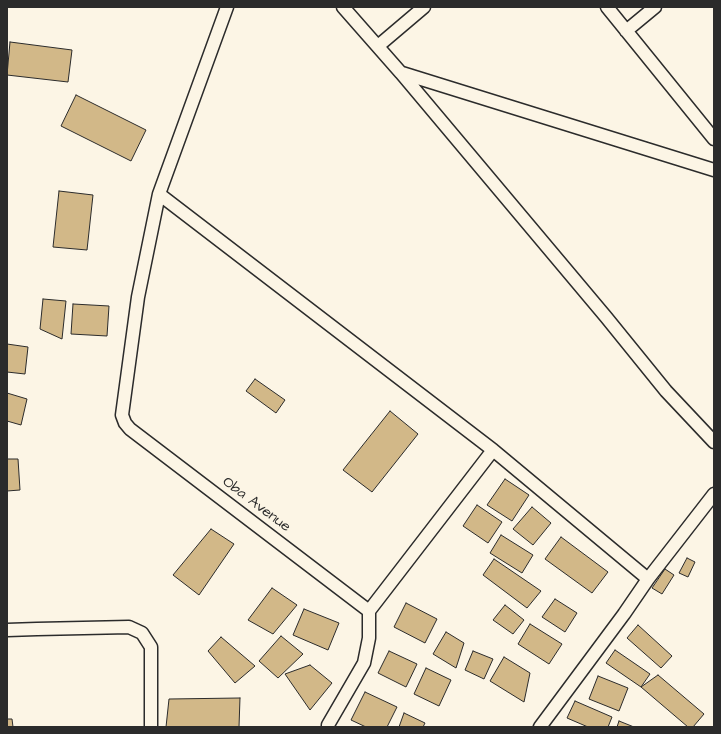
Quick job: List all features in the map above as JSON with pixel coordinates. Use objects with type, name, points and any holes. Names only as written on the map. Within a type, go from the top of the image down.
[{"type":"street","points":[[227,7],[159,194],[493,450],[648,579]]},
{"type":"street","points":[[344,7],[606,317],[666,391],[714,442]]},
{"type":"street","points":[[378,46],[424,7]]},
{"type":"street","points":[[607,7],[714,139]]},
{"type":"street","points":[[626,31],[655,7]]},
{"type":"street","points":[[401,73],[714,170]]},
{"type":"street","name":"Oba Avenue","points":[[159,194],[138,297],[122,415],[125,423],[130,429],[369,611]]},
{"type":"street","points":[[328,727],[364,663],[369,638],[369,611],[493,450]]},
{"type":"street","points":[[540,727],[624,614],[648,579],[714,494]]},
{"type":"street","points":[[7,630],[129,627],[142,633],[151,647],[151,727]]},
{"type":"building","points":[[10,42],[72,50],[68,82],[7,75]]},
{"type":"building","points":[[76,95],[146,130],[131,161],[61,126]]},
{"type":"building","points":[[59,191],[93,195],[87,250],[53,247]]},
{"type":"building","points":[[43,299],[66,301],[62,339],[40,329]]},
{"type":"building","points":[[73,304],[109,306],[107,336],[71,334]]},
{"type":"building","points":[[7,344],[28,347],[25,374],[7,372]]},
{"type":"building","points":[[255,379],[285,400],[276,413],[246,391]]},
{"type":"building","points":[[7,393],[27,399],[21,425],[7,421]]},
{"type":"building","points":[[390,411],[418,434],[372,492],[343,470]]},
{"type":"building","points":[[7,459],[18,459],[20,490],[7,491]]},
{"type":"building","points":[[505,479],[529,495],[512,521],[487,505]]},
{"type":"building","points":[[477,505],[502,522],[488,543],[463,526]]},
{"type":"building","points":[[532,507],[551,523],[533,545],[513,529]]},
{"type":"building","points":[[211,529],[234,544],[199,595],[173,575]]},
{"type":"building","points":[[501,535],[533,555],[522,573],[490,553]]},
{"type":"building","points":[[561,537],[608,572],[592,593],[545,559]]},
{"type":"building","points":[[687,558],[695,562],[688,577],[679,573]]},
{"type":"building","points":[[494,559],[541,591],[527,608],[483,575]]},
{"type":"building","points":[[665,569],[674,575],[662,594],[652,588]]},
{"type":"building","points":[[272,588],[297,605],[273,634],[248,620]]},
{"type":"building","points":[[555,599],[577,613],[565,632],[542,617]]},
{"type":"building","points":[[406,603],[437,619],[425,643],[394,627]]},
{"type":"building","points":[[505,605],[524,620],[513,634],[493,620]]},
{"type":"building","points":[[304,609],[339,623],[328,650],[293,635]]},
{"type":"building","points":[[530,624],[562,644],[549,664],[518,644]]},
{"type":"building","points":[[638,625],[672,656],[661,668],[627,638]]},
{"type":"building","points":[[446,632],[464,643],[456,668],[433,654]]},
{"type":"building","points":[[281,636],[303,654],[278,678],[259,661]]},
{"type":"building","points":[[221,637],[255,666],[235,683],[208,651]]},
{"type":"building","points":[[615,650],[650,674],[641,687],[606,663]]},
{"type":"building","points":[[389,651],[417,664],[406,687],[378,673]]},
{"type":"building","points":[[473,651],[493,659],[484,679],[465,670]]},
{"type":"building","points":[[504,657],[530,673],[524,702],[490,681]]},
{"type":"building","points":[[310,665],[332,683],[310,710],[285,674]]},
{"type":"building","points":[[426,668],[451,680],[439,706],[414,694]]},
{"type":"building","points":[[658,675],[704,714],[693,727],[688,727],[641,687]]},
{"type":"building","points":[[598,676],[628,688],[619,711],[589,699]]},
{"type":"building","points":[[365,692],[397,707],[387,727],[366,727],[351,720]]},
{"type":"building","points":[[240,698],[239,727],[166,727],[169,699]]},
{"type":"building","points":[[575,701],[612,717],[608,727],[588,727],[567,718]]},
{"type":"building","points":[[404,713],[425,723],[423,727],[399,727]]},
{"type":"building","points":[[7,719],[12,719],[13,727],[7,727]]},
{"type":"building","points":[[619,721],[634,727],[617,727]]}]
